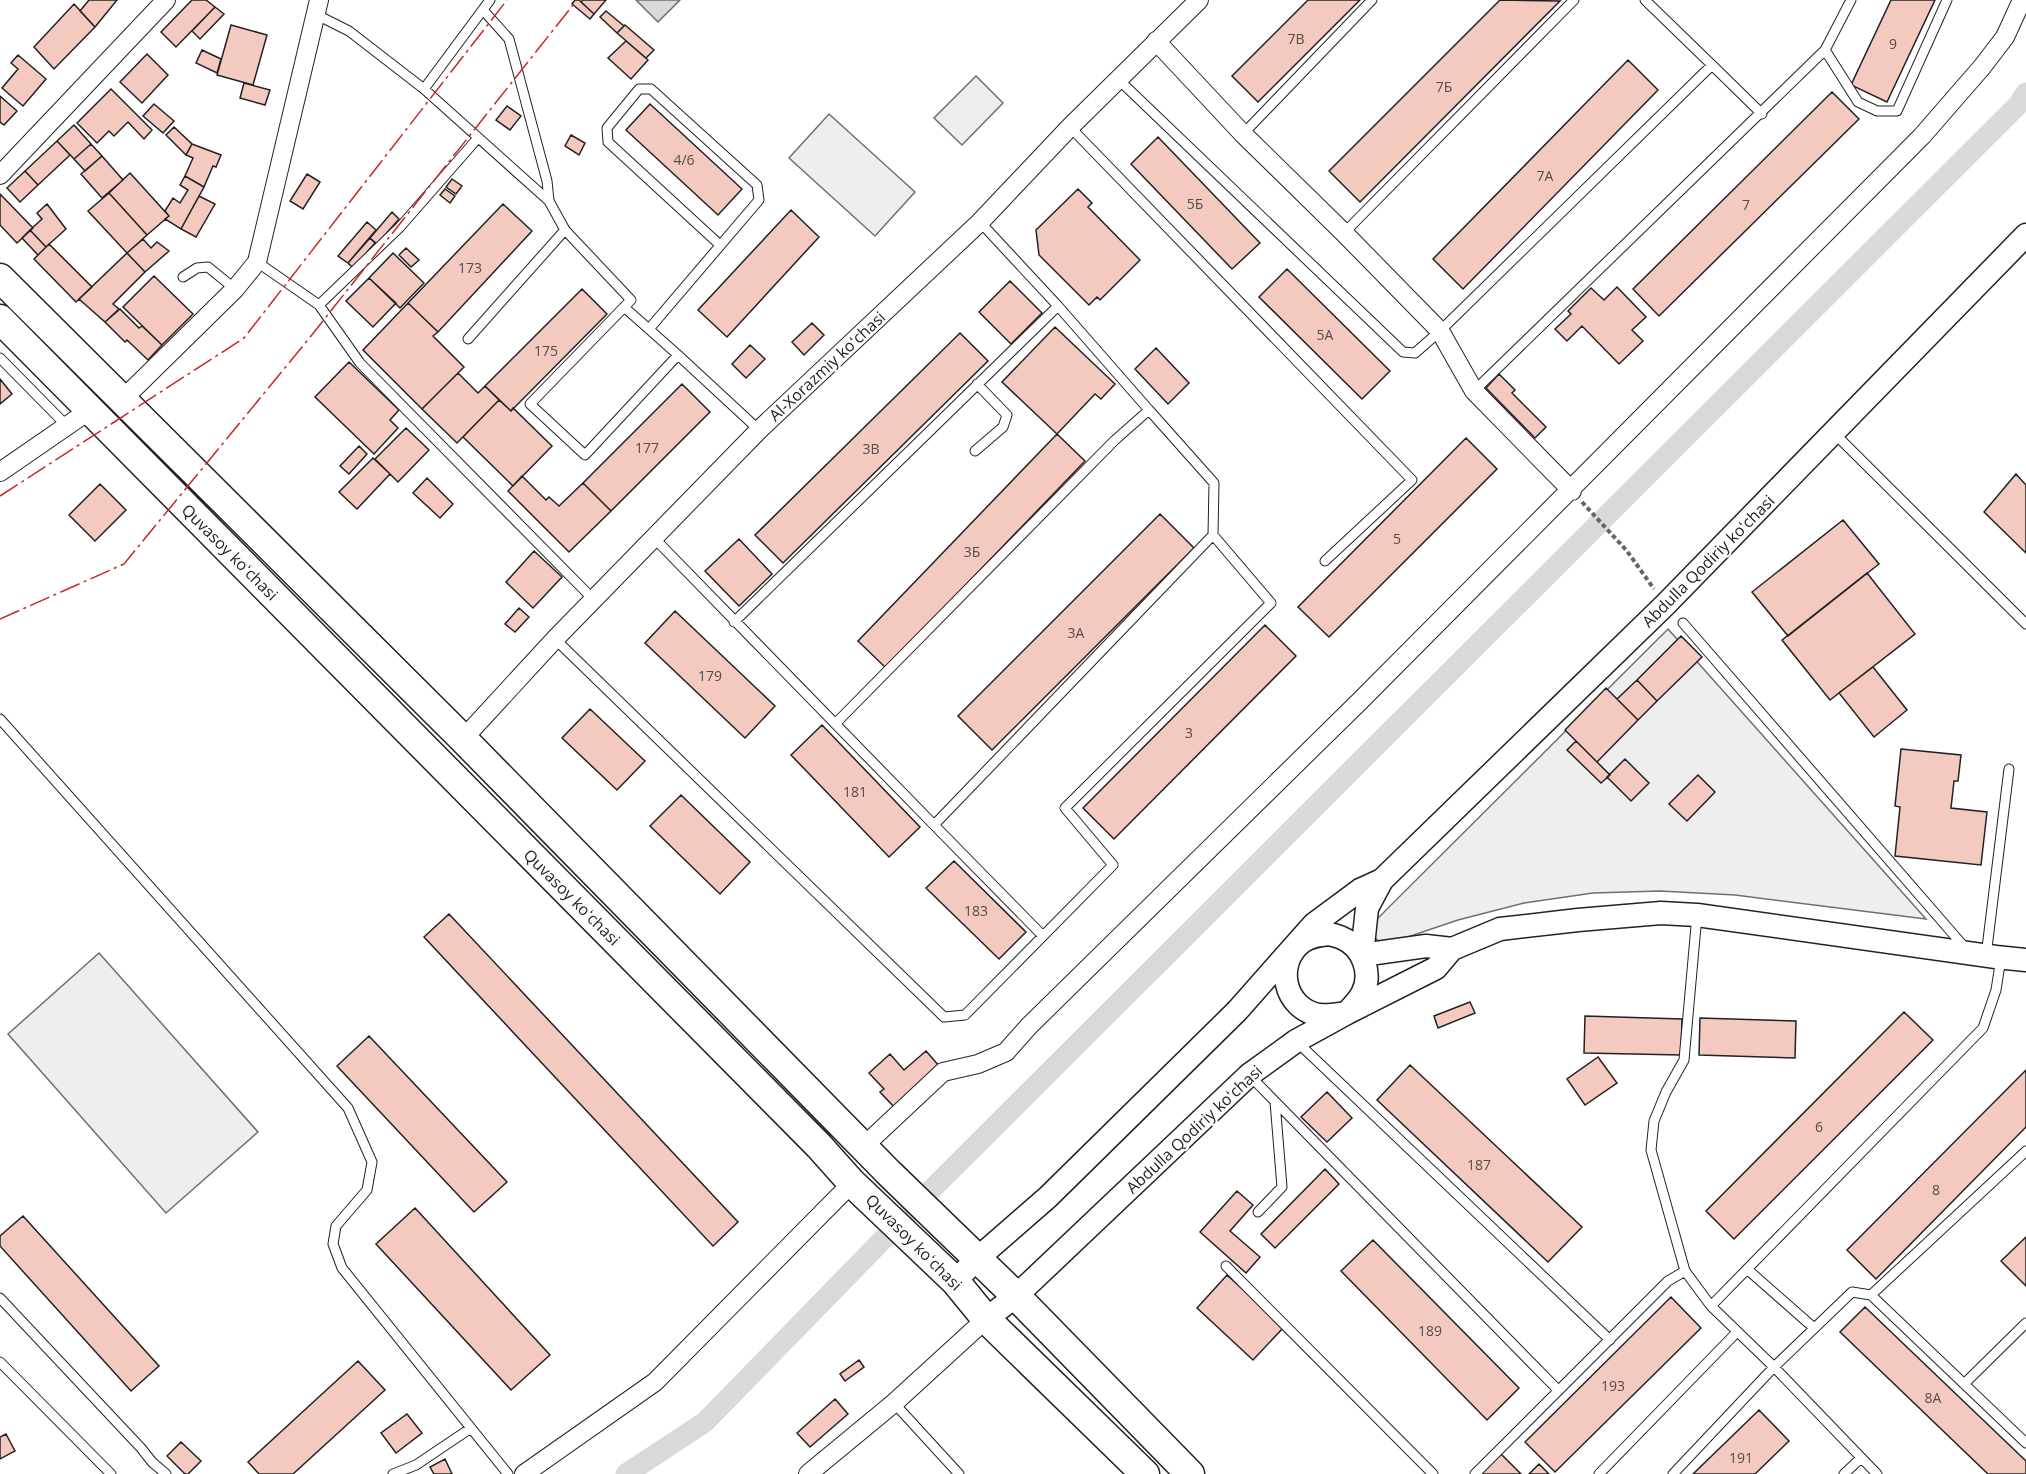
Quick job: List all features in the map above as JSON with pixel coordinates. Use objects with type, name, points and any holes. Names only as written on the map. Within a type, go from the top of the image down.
[{"type":"main road","name":"Quvasoy koʻchasi","points":[[0,278],[463,740],[1190,1474]]},
{"type":"main road","name":"Quvasoy koʻchasi","points":[[0,319],[78,418],[955,1281],[986,1319],[1139,1472]]},
{"type":"street","points":[[0,175],[166,0]]},
{"type":"street","name":"Al-Xorazmiy koʻchasi","points":[[463,740],[555,639],[759,430],[980,222],[1070,127],[1199,0]]},
{"type":"street","points":[[875,1157],[943,1072],[978,1064],[1006,1052],[1029,1026],[1572,491],[1922,136],[1982,68],[1999,45],[2022,0]]},
{"type":"street","points":[[123,399],[235,289],[257,262],[318,7]]},
{"type":"street","points":[[1156,42],[1243,134],[1440,331],[1474,391],[1572,491]]},
{"type":"street","name":"Abdulla Qodiriy koʻchasi","points":[[1452,949],[1426,946],[1362,955],[1367,908],[1382,880],[1665,605],[2026,235]]},
{"type":"street","points":[[0,472],[78,418]]},
{"type":"street","name":"Abdulla Qodiriy koʻchasi","points":[[955,1281],[1056,1189],[1237,1011],[1293,951],[1314,924],[1360,890],[1382,880]]},
{"type":"street","name":"Abdulla Qodiriy koʻchasi","points":[[986,1319],[1016,1296],[1248,1075],[1296,1041],[1436,968],[1452,949],[1500,929],[1661,913],[1697,915],[2026,960]]},
{"type":"street","points":[[1329,934],[1342,937],[1362,955],[1366,968],[1366,981],[1362,993],[1347,1013],[1317,1015],[1304,1010],[1294,1001],[1287,989],[1285,976],[1287,963],[1293,951],[1302,941],[1315,935],[1329,934]]},
{"type":"street","points":[[524,1474],[655,1382],[860,1189]]},
{"type":"street","points":[[808,1474],[894,1403],[986,1319]]},
{"type":"lane","points":[[424,89],[490,0]]},
{"type":"lane","points":[[1243,134],[1372,0]]},
{"type":"lane","points":[[1344,233],[1574,0]]},
{"type":"lane","points":[[1644,0],[1762,114]]},
{"type":"lane","points":[[1474,391],[1762,114],[1825,50],[1851,0]]},
{"type":"lane","points":[[1825,50],[1858,102],[1877,111],[1898,111],[1947,0]]},
{"type":"lane","points":[[318,7],[424,89],[477,139],[549,201],[565,230],[631,300],[530,404],[585,455],[678,355]]},
{"type":"lane","points":[[483,10],[509,39],[547,182],[549,201]]},
{"type":"lane","points":[[1119,80],[1403,352],[1415,353],[1712,64]]},
{"type":"lane","points":[[649,329],[759,200],[757,185],[651,89],[639,89],[607,128],[608,142],[720,245]]},
{"type":"lane","points":[[1070,127],[1413,480],[1325,561]]},
{"type":"lane","points":[[319,305],[400,227],[477,139]]},
{"type":"lane","points":[[934,825],[1213,536],[1215,483],[980,222]]},
{"type":"lane","points":[[468,339],[565,230]]},
{"type":"lane","points":[[257,262],[319,305],[360,363],[594,600]]},
{"type":"lane","points":[[183,277],[196,268],[208,267],[235,289]]},
{"type":"lane","points":[[734,622],[1058,306]]},
{"type":"lane","points":[[624,307],[759,430]]},
{"type":"lane","points":[[0,358],[78,418]]},
{"type":"lane","points":[[975,451],[1003,427],[1007,415],[977,384]]},
{"type":"lane","points":[[836,723],[1115,440],[1149,410]]},
{"type":"lane","points":[[1834,433],[2026,624]]},
{"type":"lane","points":[[555,639],[944,1017],[965,1015],[1113,866],[1065,808],[1271,603],[1213,536]]},
{"type":"lane","points":[[654,538],[1043,936]]},
{"type":"lane","points":[[1683,623],[1986,956]]},
{"type":"lane","points":[[0,719],[348,1108],[372,1162],[368,1190],[336,1226],[333,1244],[342,1268],[507,1474]]},
{"type":"lane","points":[[1711,1306],[1983,1029],[1996,990],[1986,956],[2009,769]]},
{"type":"lane","points":[[1697,915],[1684,1060],[1666,1092],[1654,1121],[1651,1150],[1685,1271],[1711,1306],[1774,1367],[1877,1474]]},
{"type":"lane","points":[[1296,1041],[1610,1340]]},
{"type":"lane","points":[[1248,1075],[1558,1390]]},
{"type":"lane","points":[[1258,1212],[1282,1187],[1275,1102]]},
{"type":"lane","points":[[1871,1295],[2026,1151]]},
{"type":"lane","points":[[1226,1266],[1433,1474]]},
{"type":"lane","points":[[1747,1269],[1814,1328]]},
{"type":"lane","points":[[1474,1474],[1668,1281],[1685,1271]]},
{"type":"lane","points":[[1673,1474],[1774,1367],[1851,1292],[1871,1295],[2026,1443]]},
{"type":"lane","points":[[0,1298],[152,1462],[166,1474]]},
{"type":"lane","points":[[1964,1384],[2026,1323]]},
{"type":"lane","points":[[1599,1474],[1737,1332]]},
{"type":"lane","points":[[0,1362],[111,1474]]},
{"type":"lane","points":[[894,1403],[959,1474]]},
{"type":"lane","points":[[393,1474],[416,1465],[471,1428]]},
{"type":"lane","points":[[1844,1474],[1861,1458]]},
{"type":"path","points":[[1572,491],[1627,551]]},
{"type":"shaded area","points":[[636,0],[680,0],[658,22]]},
{"type":"shaded area","points":[[976,76],[1003,103],[962,145],[934,118]]},
{"type":"shaded area","points":[[829,114],[915,192],[875,236],[789,158]]},
{"type":"shaded area","points":[[1668,629],[1926,919],[1735,895],[1660,891],[1593,893],[1524,903],[1458,920],[1393,942],[1380,942],[1374,937],[1377,919]]},
{"type":"shaded area","points":[[99,953],[258,1132],[166,1213],[8,1034]]},
{"type":"building","points":[[89,0],[117,0],[95,27],[80,11]]},
{"type":"building","points":[[192,0],[206,0],[215,7],[176,47],[161,32]]},
{"type":"building","points":[[575,0],[579,0],[594,14],[590,19],[572,4]]},
{"type":"building","points":[[583,0],[606,0],[594,14],[581,2]]},
{"type":"building","points":[[1308,0],[1360,0],[1258,102],[1232,76]]},
{"type":"building","points":[[1500,0],[1560,1],[1360,202],[1329,171]]},
{"type":"building","points":[[1891,0],[1935,0],[1887,102],[1851,85]]},
{"type":"building","points":[[74,4],[95,27],[54,69],[34,47]]},
{"type":"building","points":[[215,7],[224,14],[200,39],[192,31]]},
{"type":"building","points":[[606,11],[624,26],[617,33],[600,17]]},
{"type":"building","points":[[231,25],[267,35],[253,85],[217,75]]},
{"type":"building","points":[[625,25],[654,50],[646,58],[617,33]]},
{"type":"building","points":[[626,41],[648,60],[631,79],[608,58]]},
{"type":"building","points":[[202,50],[221,59],[217,73],[196,63]]},
{"type":"building","points":[[147,54],[168,75],[142,103],[120,82]]},
{"type":"building","points":[[18,55],[46,79],[23,106],[2,88],[18,69],[11,63]]},
{"type":"building","points":[[1628,60],[1658,90],[1463,289],[1433,259]]},
{"type":"building","points":[[244,83],[270,90],[265,105],[240,98]]},
{"type":"building","points":[[111,89],[152,130],[144,139],[128,122],[114,136],[109,131],[97,143],[77,123]]},
{"type":"building","points":[[1832,92],[1859,119],[1659,316],[1633,289]]},
{"type":"building","points":[[0,96],[17,111],[4,125],[0,122]]},
{"type":"building","points":[[154,104],[174,121],[163,133],[143,116]]},
{"type":"building","points":[[650,104],[742,189],[718,215],[626,130]]},
{"type":"building","points":[[507,106],[521,116],[510,130],[496,120]]},
{"type":"building","points":[[74,125],[91,144],[74,159],[57,141]]},
{"type":"building","points":[[174,127],[192,144],[186,155],[166,135]]},
{"type":"building","points":[[571,135],[585,143],[579,155],[565,146]]},
{"type":"building","points":[[1158,137],[1260,243],[1232,269],[1131,164]]},
{"type":"building","points":[[57,141],[70,155],[38,185],[25,171]]},
{"type":"building","points":[[91,144],[102,156],[85,171],[74,159]]},
{"type":"building","points":[[192,144],[221,155],[216,167],[213,166],[204,187],[185,176],[193,158],[186,155]]},
{"type":"building","points":[[102,156],[123,180],[102,198],[81,174]]},
{"type":"building","points":[[25,171],[38,185],[20,202],[7,188]]},
{"type":"building","points":[[130,173],[169,216],[147,235],[109,193]]},
{"type":"building","points":[[307,174],[320,182],[303,209],[290,201]]},
{"type":"building","points":[[185,176],[204,187],[181,229],[165,219],[169,216],[165,211],[173,198],[180,203],[188,190],[180,185]]},
{"type":"building","points":[[452,179],[462,186],[456,194],[446,187]]},
{"type":"building","points":[[445,189],[455,196],[450,203],[440,195]]},
{"type":"building","points":[[1078,189],[1092,203],[1088,207],[1140,260],[1100,300],[1097,297],[1089,305],[1039,255],[1036,230]]},
{"type":"building","points":[[109,193],[147,235],[127,253],[88,211]]},
{"type":"building","points":[[0,194],[33,228],[17,243],[0,225]]},
{"type":"building","points":[[199,196],[215,204],[196,237],[181,229]]},
{"type":"building","points":[[47,204],[66,229],[46,247],[30,230],[42,219],[37,213]]},
{"type":"building","points":[[503,204],[532,231],[438,332],[408,303]]},
{"type":"building","points":[[791,210],[819,237],[727,337],[698,310]]},
{"type":"building","points":[[392,212],[399,219],[377,244],[370,238]]},
{"type":"building","points":[[367,222],[376,230],[348,263],[338,256]]},
{"type":"building","points":[[30,230],[46,247],[38,255],[22,238]]},
{"type":"building","points":[[370,238],[375,243],[353,268],[348,263]]},
{"type":"building","points":[[143,239],[151,248],[157,242],[169,251],[145,272],[127,253]]},
{"type":"building","points":[[49,244],[92,287],[76,302],[34,259]]},
{"type":"building","points":[[406,248],[419,260],[411,267],[399,255]]},
{"type":"building","points":[[127,253],[145,272],[113,304],[119,309],[105,322],[79,299]]},
{"type":"building","points":[[393,253],[424,283],[400,308],[369,278]]},
{"type":"building","points":[[1287,269],[1390,371],[1362,399],[1259,297]]},
{"type":"building","points":[[154,276],[193,314],[162,345],[123,307]]},
{"type":"building","points":[[369,278],[396,303],[373,327],[346,301]]},
{"type":"building","points":[[1010,281],[1042,313],[1011,344],[979,312]]},
{"type":"building","points":[[1617,287],[1646,317],[1632,330],[1643,341],[1619,364],[1582,326],[1567,341],[1555,329],[1571,314],[1568,311],[1591,288],[1604,300]]},
{"type":"building","points":[[582,289],[607,314],[511,411],[485,386]]},
{"type":"building","points":[[408,303],[438,332],[433,336],[464,367],[422,409],[363,350]]},
{"type":"building","points":[[120,309],[139,328],[142,326],[162,345],[148,360],[105,322]]},
{"type":"building","points":[[812,323],[824,335],[804,355],[792,342]]},
{"type":"building","points":[[1055,327],[1115,384],[1101,399],[1095,394],[1057,434],[1002,382]]},
{"type":"building","points":[[960,333],[988,361],[783,563],[755,535]]},
{"type":"building","points":[[750,345],[765,359],[746,378],[732,364]]},
{"type":"building","points":[[1156,348],[1189,383],[1168,404],[1135,369]]},
{"type":"building","points":[[349,362],[399,410],[390,420],[398,428],[374,454],[315,397]]},
{"type":"building","points":[[458,373],[478,393],[485,386],[499,400],[457,443],[422,409]]},
{"type":"building","points":[[1499,374],[1515,390],[1512,393],[1546,427],[1535,438],[1486,388]]},
{"type":"building","points":[[0,379],[12,394],[0,404]]},
{"type":"building","points":[[682,384],[710,412],[611,511],[583,483]]},
{"type":"building","points":[[499,400],[511,411],[513,408],[552,446],[513,486],[463,437]]},
{"type":"building","points":[[406,428],[429,450],[398,482],[375,459]]},
{"type":"building","points":[[1057,434],[1085,461],[886,668],[858,641]]},
{"type":"building","points":[[1466,438],[1497,469],[1329,637],[1298,607]]},
{"type":"building","points":[[359,446],[367,454],[349,474],[340,466]]},
{"type":"building","points":[[373,458],[390,474],[357,509],[339,492]]},
{"type":"building","points":[[2016,474],[2026,485],[2026,553],[1984,512]]},
{"type":"building","points":[[522,476],[546,500],[549,497],[559,506],[583,483],[611,511],[569,552],[508,491]]},
{"type":"building","points":[[427,478],[453,504],[440,518],[413,493]]},
{"type":"building","points":[[100,484],[126,510],[95,541],[69,515]]},
{"type":"building","points":[[1160,514],[1194,548],[992,750],[958,716]]},
{"type":"building","points":[[1843,520],[1879,564],[1788,636],[1752,592]]},
{"type":"building","points":[[739,539],[772,574],[739,606],[705,571]]},
{"type":"building","points":[[534,551],[562,577],[533,608],[506,582]]},
{"type":"building","points":[[1867,573],[1915,634],[1830,700],[1782,640]]},
{"type":"building","points":[[519,608],[529,617],[515,632],[505,624]]},
{"type":"building","points":[[675,611],[775,706],[745,738],[645,643]]},
{"type":"building","points":[[1265,625],[1296,656],[1114,839],[1083,808]]},
{"type":"building","points":[[1681,636],[1702,657],[1657,701],[1637,680]]},
{"type":"building","points":[[1873,667],[1907,710],[1874,737],[1839,693]]},
{"type":"building","points":[[1637,680],[1657,701],[1638,720],[1617,699]]},
{"type":"building","points":[[1606,688],[1638,720],[1597,762],[1565,730]]},
{"type":"building","points":[[590,709],[645,761],[617,790],[562,738]]},
{"type":"building","points":[[822,725],[920,827],[889,857],[791,755]]},
{"type":"building","points":[[1576,741],[1610,775],[1601,783],[1567,750]]},
{"type":"building","points":[[1901,749],[1961,755],[1958,781],[1954,781],[1951,808],[1987,812],[1981,865],[1895,856],[1900,807],[1895,806]]},
{"type":"building","points":[[1625,759],[1649,783],[1631,801],[1607,777]]},
{"type":"building","points":[[1698,775],[1715,792],[1687,821],[1669,804]]},
{"type":"building","points":[[681,795],[750,862],[720,894],[650,826]]},
{"type":"building","points":[[954,861],[1026,932],[999,959],[926,888]]},
{"type":"building","points":[[449,914],[738,1222],[713,1246],[424,937]]},
{"type":"building","points":[[1470,1002],[1475,1013],[1438,1028],[1434,1016]]},
{"type":"building","points":[[1904,1012],[1933,1040],[1734,1239],[1706,1211]]},
{"type":"building","points":[[1585,1016],[1682,1019],[1681,1055],[1584,1053]]},
{"type":"building","points":[[1700,1018],[1796,1021],[1795,1058],[1699,1055]]},
{"type":"building","points":[[369,1036],[507,1182],[474,1212],[337,1066]]},
{"type":"building","points":[[926,1051],[940,1067],[895,1108],[880,1092],[884,1089],[869,1073],[890,1054],[904,1070]]},
{"type":"building","points":[[1598,1057],[1617,1083],[1585,1105],[1567,1079]]},
{"type":"building","points":[[1410,1065],[1582,1227],[1548,1262],[1377,1100]]},
{"type":"building","points":[[2026,1070],[2026,1127],[1876,1279],[1847,1250]]},
{"type":"building","points":[[1327,1092],[1352,1118],[1327,1142],[1301,1117]]},
{"type":"building","points":[[1325,1169],[1339,1184],[1275,1248],[1261,1234]]},
{"type":"building","points":[[1237,1191],[1253,1205],[1230,1231],[1260,1257],[1246,1273],[1200,1232]]},
{"type":"building","points":[[415,1208],[550,1355],[511,1390],[376,1244]]},
{"type":"building","points":[[23,1216],[159,1366],[131,1391],[0,1246],[0,1236]]},
{"type":"building","points":[[2026,1237],[2026,1286],[2001,1261]]},
{"type":"building","points":[[1373,1240],[1519,1388],[1487,1420],[1341,1271]]},
{"type":"building","points":[[1227,1275],[1284,1327],[1253,1360],[1197,1308]]},
{"type":"building","points":[[1671,1297],[1701,1328],[1555,1472],[1525,1442]]},
{"type":"building","points":[[1865,1307],[2026,1461],[2026,1474],[1988,1474],[1840,1332]]},
{"type":"building","points":[[859,1360],[864,1367],[845,1381],[840,1374]]},
{"type":"building","points":[[358,1361],[385,1390],[293,1474],[259,1474],[248,1462]]},
{"type":"building","points":[[835,1399],[848,1414],[810,1447],[797,1433]]},
{"type":"building","points":[[1759,1410],[1789,1441],[1755,1474],[1693,1474]]},
{"type":"building","points":[[407,1414],[422,1433],[396,1453],[381,1433]]},
{"type":"building","points":[[6,1434],[15,1451],[0,1459],[0,1437]]},
{"type":"building","points":[[181,1442],[201,1461],[188,1474],[185,1474],[167,1456]]},
{"type":"building","points":[[1498,1451],[1521,1474],[1475,1474]]},
{"type":"building","points":[[445,1459],[452,1474],[434,1474],[430,1467]]},
{"type":"building","points":[[1539,1464],[1549,1474],[1529,1474]]},
{"type":"waterway","points":[[626,1474],[705,1422],[940,1181],[2019,104],[2026,93]]},
{"type":"power","points":[[0,496],[244,338],[507,0]]},
{"type":"power","points":[[0,619],[124,564],[311,336],[577,0]]}]
